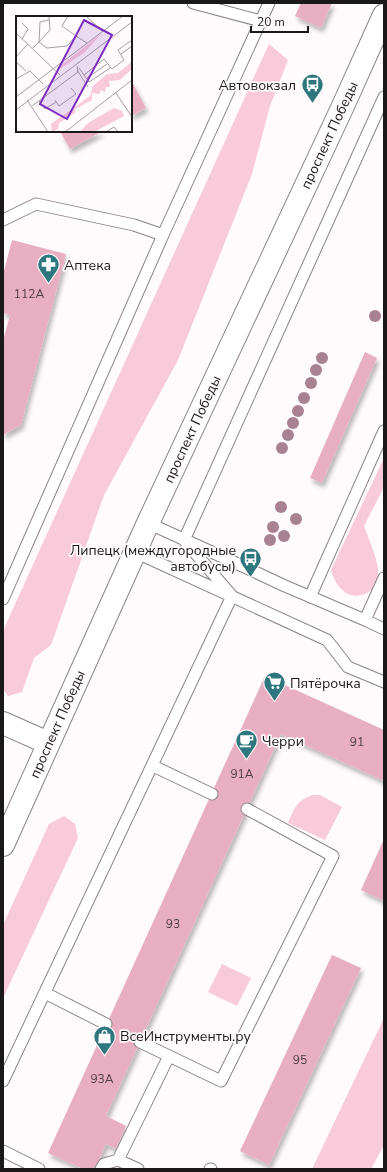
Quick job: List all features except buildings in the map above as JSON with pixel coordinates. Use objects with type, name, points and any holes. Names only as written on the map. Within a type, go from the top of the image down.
[{"type":"main road","name":"проспект Победы","points":[[3,844],[135,552],[340,113],[384,15]]},
{"type":"main road","points":[[3,723],[48,743]]},
{"type":"lane","points":[[193,3],[261,21]]},
{"type":"lane","points":[[3,599],[163,235],[268,3]]},
{"type":"lane","points":[[184,540],[384,97]]},
{"type":"lane","points":[[3,220],[36,204],[134,225],[163,235]]},
{"type":"lane","points":[[310,597],[384,431]]},
{"type":"lane","points":[[148,524],[384,629]]},
{"type":"lane","points":[[184,540],[232,596]]},
{"type":"lane","points":[[135,552],[327,640],[348,667],[384,682]]},
{"type":"lane","points":[[365,620],[384,578]]},
{"type":"lane","points":[[3,1081],[232,596]]},
{"type":"lane","points":[[153,766],[212,794]]},
{"type":"lane","points":[[140,1042],[221,1081],[333,856],[246,810]]},
{"type":"lane","points":[[45,993],[106,1024]]},
{"type":"lane","points":[[118,1160],[169,1056]]},
{"type":"lane","points":[[3,1151],[39,1169]]},
{"type":"lane","points":[[101,1169],[104,1164],[118,1160],[138,1169]]},
{"type":"shaded area","points":[[269,44],[288,60],[270,106],[252,174],[178,360],[104,495],[51,645],[34,658],[22,692],[8,696],[3,689],[3,631]]},
{"type":"shaded area","points":[[384,458],[384,487],[364,526],[378,567],[378,579],[375,586],[369,592],[354,596],[344,591],[340,587],[331,570]]},
{"type":"shaded area","points":[[312,795],[320,795],[342,807],[325,840],[288,823],[294,809],[299,803]]},
{"type":"shaded area","points":[[64,816],[75,824],[78,838],[3,998],[3,925],[49,824]]},
{"type":"shaded area","points":[[222,964],[251,978],[237,1006],[208,992]]},
{"type":"shaded area","points":[[384,1018],[384,1145],[371,1169],[312,1169]]},
{"type":"place","name":"Автовокзал","points":[[312,104]]},
{"type":"place","name":"Аптека","points":[[49,284]]},
{"type":"place","name":"Липецк (междугородные автобусы)","points":[[251,578]]},
{"type":"place","name":"Пятёрочка","points":[[275,702]]},
{"type":"place","name":"Черри","points":[[246,760]]},
{"type":"place","name":"ВсеИнструменты.ру","points":[[104,1056]]}]
